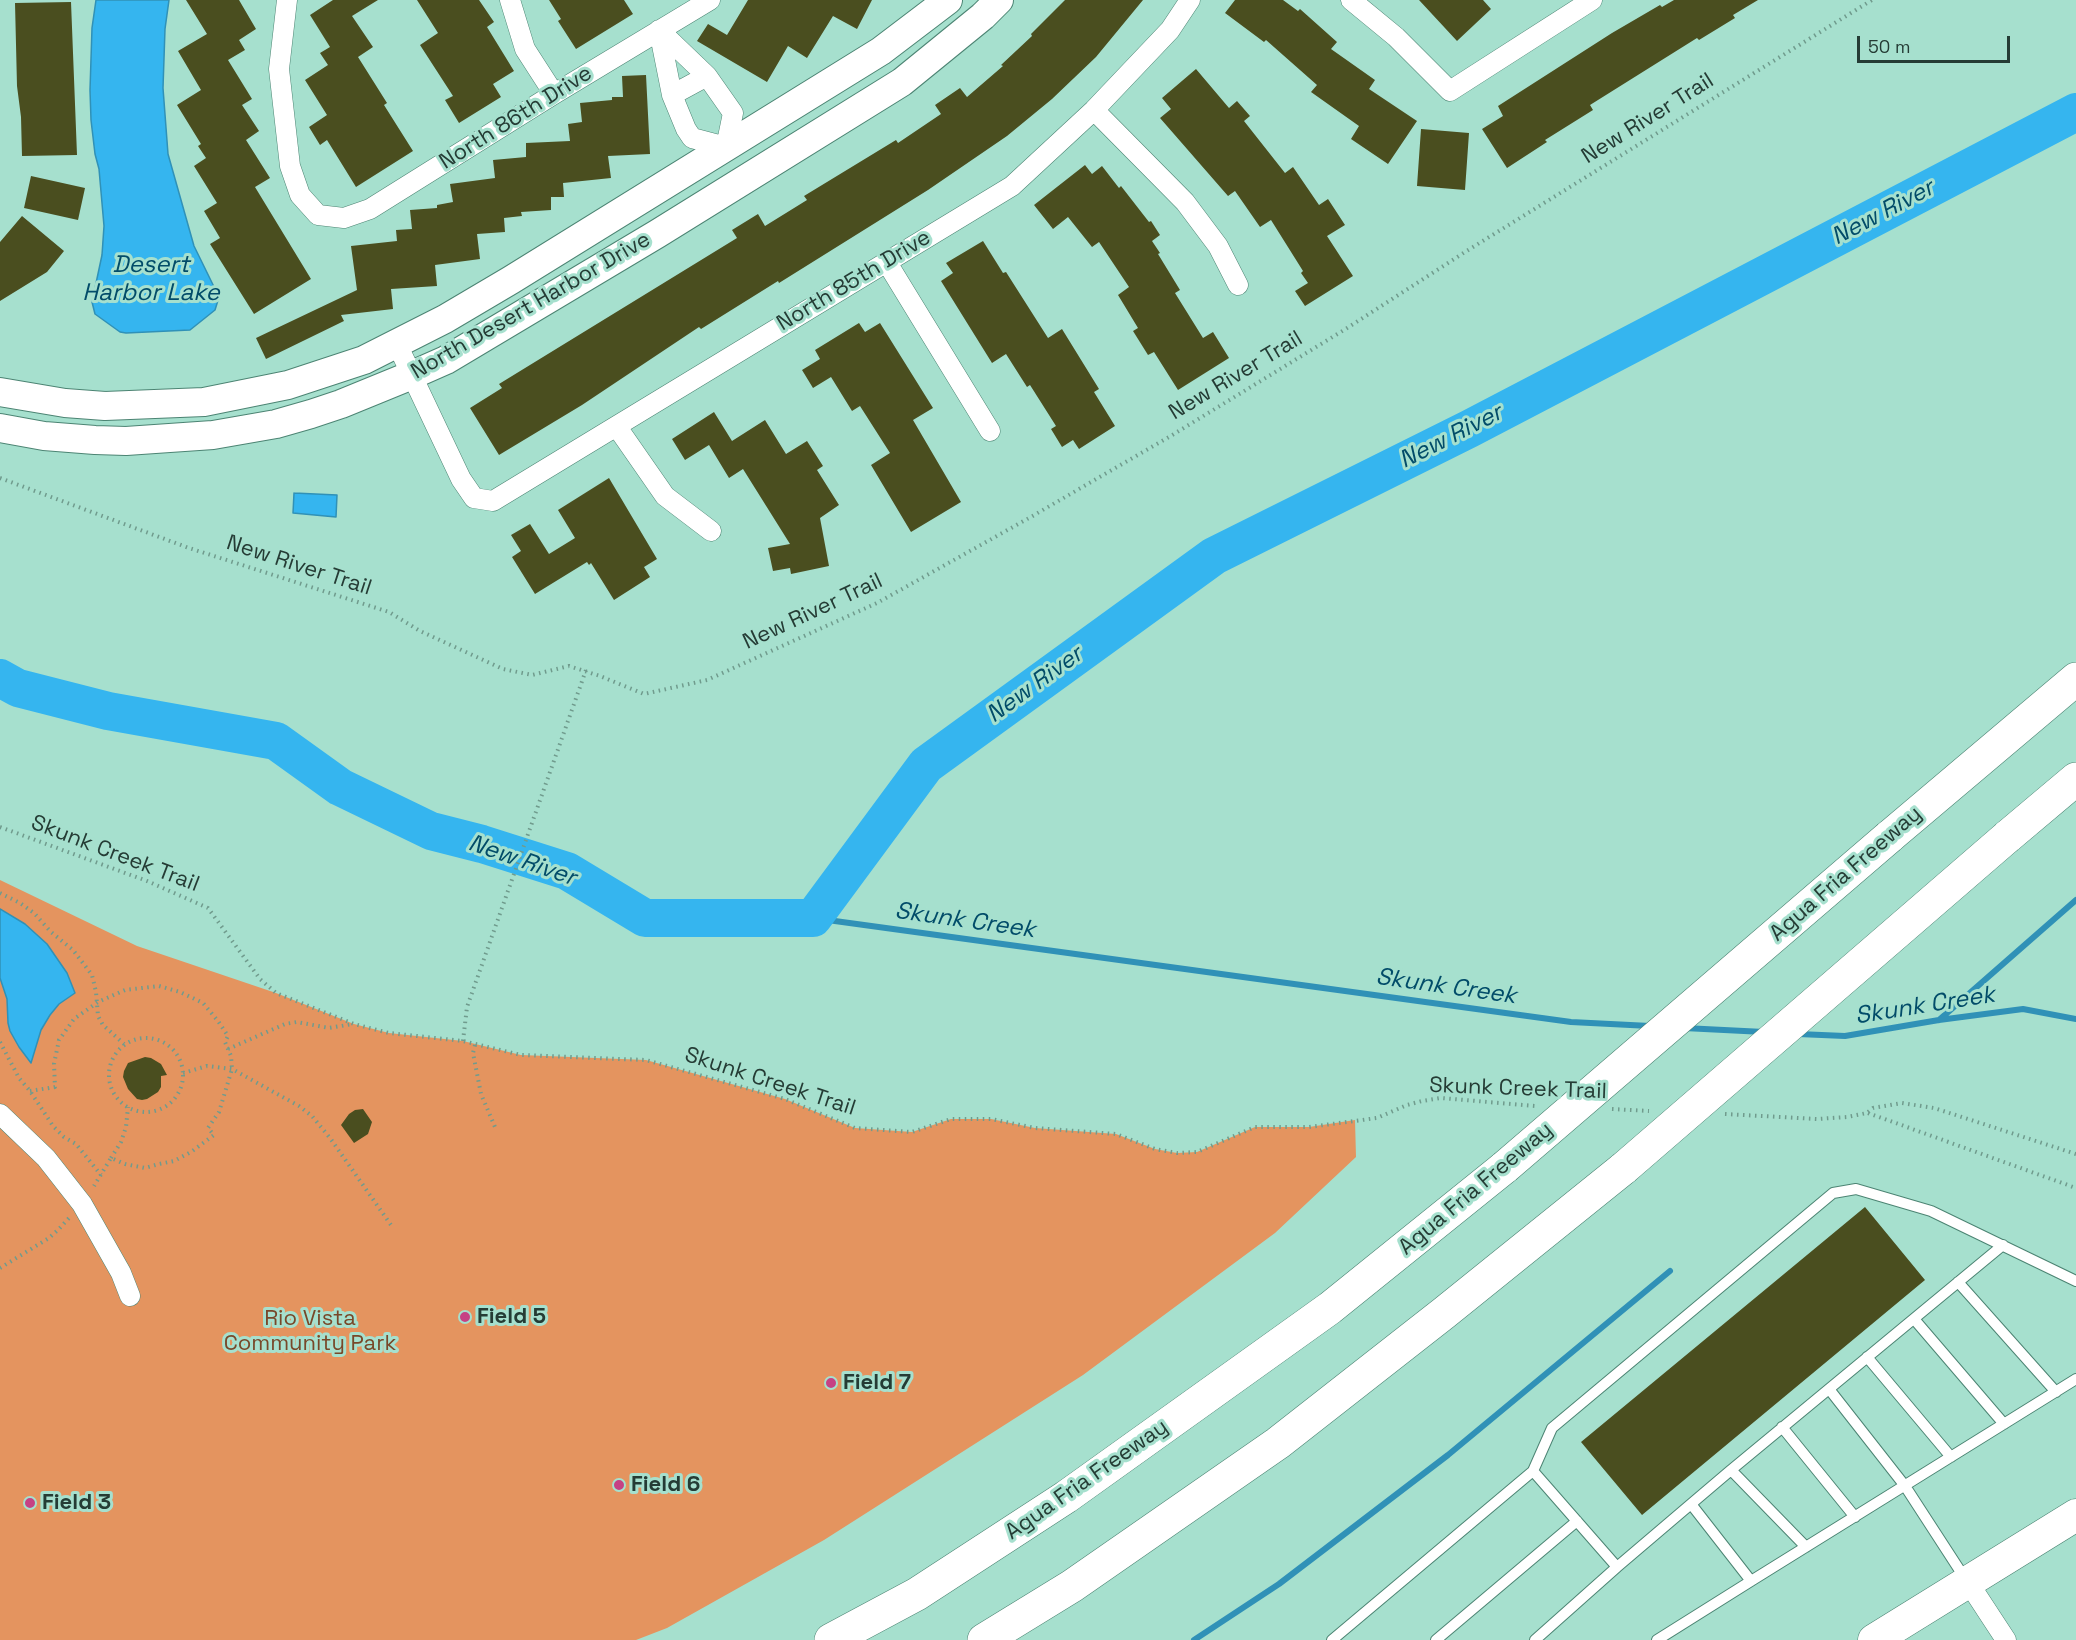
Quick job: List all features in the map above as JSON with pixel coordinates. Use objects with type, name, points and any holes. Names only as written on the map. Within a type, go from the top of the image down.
[{"type":"highway","name":"Agua Fria Freeway","points":[[831,1640],[917,1594],[1066,1497],[1330,1308],[1504,1167],[2076,679]]},
{"type":"highway","points":[[984,1640],[1072,1586],[1278,1443],[1444,1314],[1624,1168],[2076,779]]},
{"type":"main road","points":[[1874,1640],[2076,1515]]},
{"type":"street","name":"North 86th Drive","points":[[287,0],[279,69],[291,166],[300,195],[318,215],[344,218],[370,209],[710,0]]},
{"type":"street","points":[[510,0],[525,49],[554,94]]},
{"type":"street","name":"North Desert Harbor Drive","points":[[0,392],[105,406],[204,402],[288,385],[330,372],[397,344],[495,290],[881,51],[948,0]]},
{"type":"street","name":"North Desert Harbor Drive","points":[[0,428],[44,436],[95,440],[213,435],[267,426],[311,414],[412,375],[446,360],[902,82],[983,16],[999,0]]},
{"type":"street","name":"North 85th Drive","points":[[412,375],[460,479],[474,498],[493,501],[1012,186],[1094,110],[1170,30],[1190,0]]},
{"type":"street","points":[[1351,0],[1396,37],[1450,91],[1592,0]]},
{"type":"street","points":[[659,30],[706,76],[733,113],[726,147]]},
{"type":"street","points":[[659,30],[672,95],[686,129],[692,138],[726,147],[746,178]]},
{"type":"street","points":[[672,95],[706,76]]},
{"type":"street","points":[[1094,110],[1185,202],[1218,246],[1238,285]]},
{"type":"street","points":[[886,261],[990,431]]},
{"type":"street","points":[[397,344],[412,375]]},
{"type":"street","points":[[617,427],[665,496],[711,531]]},
{"type":"street","points":[[0,1113],[46,1158],[82,1204],[121,1273],[130,1296]]},
{"type":"street","points":[[1968,1582],[2006,1640]]},
{"type":"lane","points":[[1332,1640],[1533,1471],[1552,1428],[1833,1193],[1856,1189],[1920,1208],[2076,1281]]},
{"type":"lane","points":[[1535,1640],[1731,1470],[2003,1245]]},
{"type":"lane","points":[[1958,1282],[2056,1392]]},
{"type":"lane","points":[[1914,1319],[2004,1424]]},
{"type":"lane","points":[[1868,1357],[1951,1457]]},
{"type":"lane","points":[[1656,1640],[2076,1379]]},
{"type":"lane","points":[[1829,1389],[1905,1485],[1968,1582]]},
{"type":"lane","points":[[1782,1427],[1855,1517]]},
{"type":"lane","points":[[1731,1470],[1806,1547]]},
{"type":"lane","points":[[1533,1471],[1617,1567]]},
{"type":"lane","points":[[1691,1504],[1752,1581]]},
{"type":"lane","points":[[1436,1640],[1577,1521]]},
{"type":"path","name":"New River Trail","points":[[0,478],[189,548],[389,612],[420,631],[503,669],[532,675],[569,666],[586,670],[644,694],[706,680],[877,603],[1169,437],[1872,0]]},
{"type":"path","points":[[462,1041],[467,1007],[586,670]]},
{"type":"path","name":"Skunk Creek Trail","points":[[0,827],[147,881],[208,908],[260,979],[276,993],[354,1024],[389,1034],[462,1041],[521,1055],[646,1060],[785,1100],[855,1128],[912,1132],[951,1119],[991,1119],[1035,1128],[1116,1134],[1155,1149],[1177,1153],[1197,1152],[1255,1127],[1309,1127],[1377,1118],[1407,1105],[1441,1098],[1540,1106]]},
{"type":"path","points":[[0,893],[34,913],[51,932],[74,950],[92,975],[98,1002],[98,1016],[124,1044]]},
{"type":"path","points":[[30,1091],[55,1087],[54,1064],[59,1040],[74,1019],[98,1002],[125,990],[159,986],[180,992],[202,1003],[211,1011],[228,1036],[225,1042],[232,1070],[219,1112],[208,1128],[214,1135],[198,1148],[174,1161],[145,1168],[125,1164],[111,1158]]},
{"type":"path","points":[[228,1049],[285,1024],[297,1022],[329,1028],[354,1024]]},
{"type":"path","points":[[149,1037],[162,1041],[173,1049],[180,1060],[183,1073],[176,1096],[167,1105],[156,1111],[144,1112],[128,1107],[113,1092],[109,1080],[109,1066],[115,1054],[124,1044],[136,1038],[149,1037]]},
{"type":"path","points":[[0,1042],[19,1078],[53,1126],[64,1137],[76,1144],[100,1175]]},
{"type":"path","points":[[476,1045],[473,1053],[481,1094],[495,1127]]},
{"type":"path","points":[[183,1073],[207,1066],[232,1070],[277,1093],[312,1116],[334,1143],[391,1225]]},
{"type":"path","points":[[1716,1114],[1817,1119],[1846,1117],[1867,1113],[1873,1108],[1902,1103],[1934,1108],[2076,1154]]},
{"type":"path","points":[[0,1268],[58,1230],[82,1204],[124,1134],[128,1107]]},
{"type":"path","name":"Skunk Creek Trail","points":[[1610,1109],[1657,1111]]},
{"type":"path","points":[[1867,1113],[2076,1188]]},
{"type":"green space","name":"Rio Vista Community Park","points":[[0,880],[137,946],[276,993],[354,1024],[389,1033],[463,1041],[521,1055],[646,1060],[785,1099],[855,1128],[912,1132],[951,1119],[991,1119],[1035,1128],[1116,1134],[1155,1149],[1177,1153],[1197,1152],[1255,1127],[1309,1127],[1355,1120],[1356,1157],[1275,1233],[1083,1375],[824,1540],[667,1628],[636,1640],[0,1640]]},
{"type":"water","name":"Desert Harbor Lake","points":[[96,0],[169,0],[165,29],[163,88],[168,154],[194,246],[219,297],[215,310],[190,330],[120,332],[95,314],[92,302],[102,255],[104,226],[99,169],[91,120],[92,28]]},
{"type":"water","points":[[294,493],[337,495],[336,517],[293,513]]},
{"type":"water","points":[[0,909],[25,924],[47,944],[67,973],[75,993],[59,1004],[50,1015],[41,1030],[31,1063],[19,1047],[8,1023],[7,999],[0,978]]},
{"type":"building","points":[[186,0],[239,0],[256,29],[239,40],[245,50],[228,60],[252,99],[242,105],[259,131],[246,140],[270,178],[255,187],[311,279],[254,314],[210,244],[220,238],[204,211],[217,203],[194,166],[206,158],[198,146],[201,144],[177,105],[201,90],[178,51],[207,34]]},
{"type":"building","points":[[333,0],[378,0],[352,16],[373,47],[358,57],[413,151],[356,187],[327,140],[320,145],[309,127],[327,115],[305,80],[328,65],[320,53],[330,47],[310,15]]},
{"type":"building","points":[[417,0],[479,0],[494,22],[487,27],[514,71],[493,84],[501,97],[459,123],[445,100],[453,96],[420,45],[438,33]]},
{"type":"building","points":[[549,0],[624,0],[633,14],[576,49],[558,21],[561,19]]},
{"type":"building","points":[[748,0],[872,0],[857,29],[833,16],[807,58],[788,46],[767,82],[697,41],[708,24],[727,35]]},
{"type":"building","points":[[1065,0],[1143,0],[1096,57],[1052,99],[1007,136],[928,190],[779,283],[778,281],[701,329],[699,327],[582,405],[499,455],[470,408],[502,388],[499,384],[737,238],[732,230],[758,214],[765,226],[807,200],[804,196],[896,140],[898,143],[941,114],[935,105],[960,88],[967,97],[1003,66],[1001,65]]},
{"type":"building","points":[[1235,0],[1283,0],[1298,11],[1300,9],[1337,42],[1331,49],[1375,80],[1369,89],[1417,121],[1388,164],[1351,139],[1359,126],[1311,92],[1317,85],[1266,40],[1264,42],[1225,13]]},
{"type":"building","points":[[1419,0],[1483,0],[1491,9],[1457,41]]},
{"type":"building","points":[[1674,0],[1758,0],[1733,15],[1735,18],[1699,40],[1697,38],[1590,105],[1593,110],[1545,140],[1547,142],[1507,168],[1482,129],[1503,116],[1498,106],[1612,33],[1660,5],[1662,7]]},
{"type":"building","points":[[71,2],[77,155],[22,156],[15,3]]},
{"type":"building","points":[[1196,69],[1229,108],[1237,101],[1250,116],[1244,121],[1285,173],[1293,167],[1319,205],[1328,199],[1345,225],[1327,236],[1353,276],[1305,306],[1295,291],[1308,283],[1271,220],[1260,227],[1235,191],[1228,196],[1160,118],[1171,109],[1162,98]]},
{"type":"building","points":[[646,75],[650,154],[608,156],[611,178],[563,183],[564,197],[551,197],[551,210],[521,212],[522,216],[504,218],[505,232],[477,234],[480,259],[435,265],[437,286],[391,289],[393,309],[341,315],[344,321],[266,359],[256,338],[357,290],[351,246],[397,241],[396,230],[412,229],[410,210],[437,208],[437,205],[453,202],[450,184],[495,178],[493,160],[526,157],[526,143],[570,141],[568,124],[582,122],[580,103],[623,97],[622,76]]},
{"type":"building","points":[[1421,129],[1469,133],[1465,190],[1417,186]]},
{"type":"building","points":[[1085,165],[1092,174],[1102,166],[1149,222],[1151,221],[1160,235],[1152,241],[1180,290],[1175,293],[1203,338],[1213,332],[1229,358],[1178,390],[1154,352],[1148,355],[1133,331],[1138,328],[1118,295],[1129,287],[1099,242],[1092,247],[1068,217],[1053,229],[1034,205]]},
{"type":"building","points":[[31,176],[85,188],[78,220],[24,208]]},
{"type":"building","points":[[22,216],[64,251],[47,272],[0,301],[0,242]]},
{"type":"building","points":[[983,241],[1003,273],[1006,272],[1048,338],[1062,329],[1099,389],[1094,392],[1115,426],[1079,449],[1073,440],[1062,447],[1051,429],[1056,426],[1030,385],[1027,387],[1006,354],[992,363],[941,281],[953,273],[946,263]]},
{"type":"building","points":[[859,323],[865,332],[880,323],[933,408],[913,420],[961,502],[911,532],[871,465],[890,453],[860,406],[852,411],[831,377],[813,388],[802,370],[820,359],[815,350]]},
{"type":"building","points":[[714,412],[732,441],[765,420],[786,454],[807,441],[823,466],[817,470],[839,505],[820,518],[829,566],[791,574],[790,568],[773,571],[768,548],[790,544],[743,469],[729,478],[709,445],[685,460],[672,439]]},
{"type":"building","points":[[609,478],[657,559],[644,567],[650,577],[614,600],[591,563],[589,565],[587,562],[535,594],[512,557],[521,551],[511,535],[530,524],[549,554],[575,538],[558,510]]},
{"type":"building","points":[[145,1057],[161,1064],[167,1075],[161,1076],[161,1087],[158,1092],[142,1100],[137,1099],[128,1089],[123,1077],[128,1063]]},
{"type":"building","points":[[363,1109],[372,1122],[368,1134],[354,1143],[341,1125],[349,1114]]},
{"type":"building","points":[[1865,1207],[1925,1280],[1642,1515],[1581,1442]]},
{"type":"waterway","name":"New River","points":[[0,678],[18,688],[108,711],[276,741],[340,787],[431,831],[482,844],[567,871],[645,918],[813,918],[926,765],[1214,556],[1469,429],[2076,112]]},
{"type":"waterway","points":[[1939,1020],[2076,900]]},
{"type":"waterway","name":"Skunk Creek","points":[[813,918],[1571,1022],[1650,1026]]},
{"type":"waterway","name":"Skunk Creek","points":[[1798,1034],[1845,1036],[2023,1009],[2076,1019]]},
{"type":"waterway","name":"Skunk Creek","points":[[1684,1028],[1764,1032]]},
{"type":"waterway","points":[[1194,1640],[1279,1584],[1448,1455],[1670,1271]]},
{"type":"place","name":"Field 5","points":[[465,1317]]},
{"type":"place","name":"Field 7","points":[[831,1383]]},
{"type":"place","name":"Field 6","points":[[619,1485]]},
{"type":"place","name":"Field 3","points":[[30,1503]]}]
